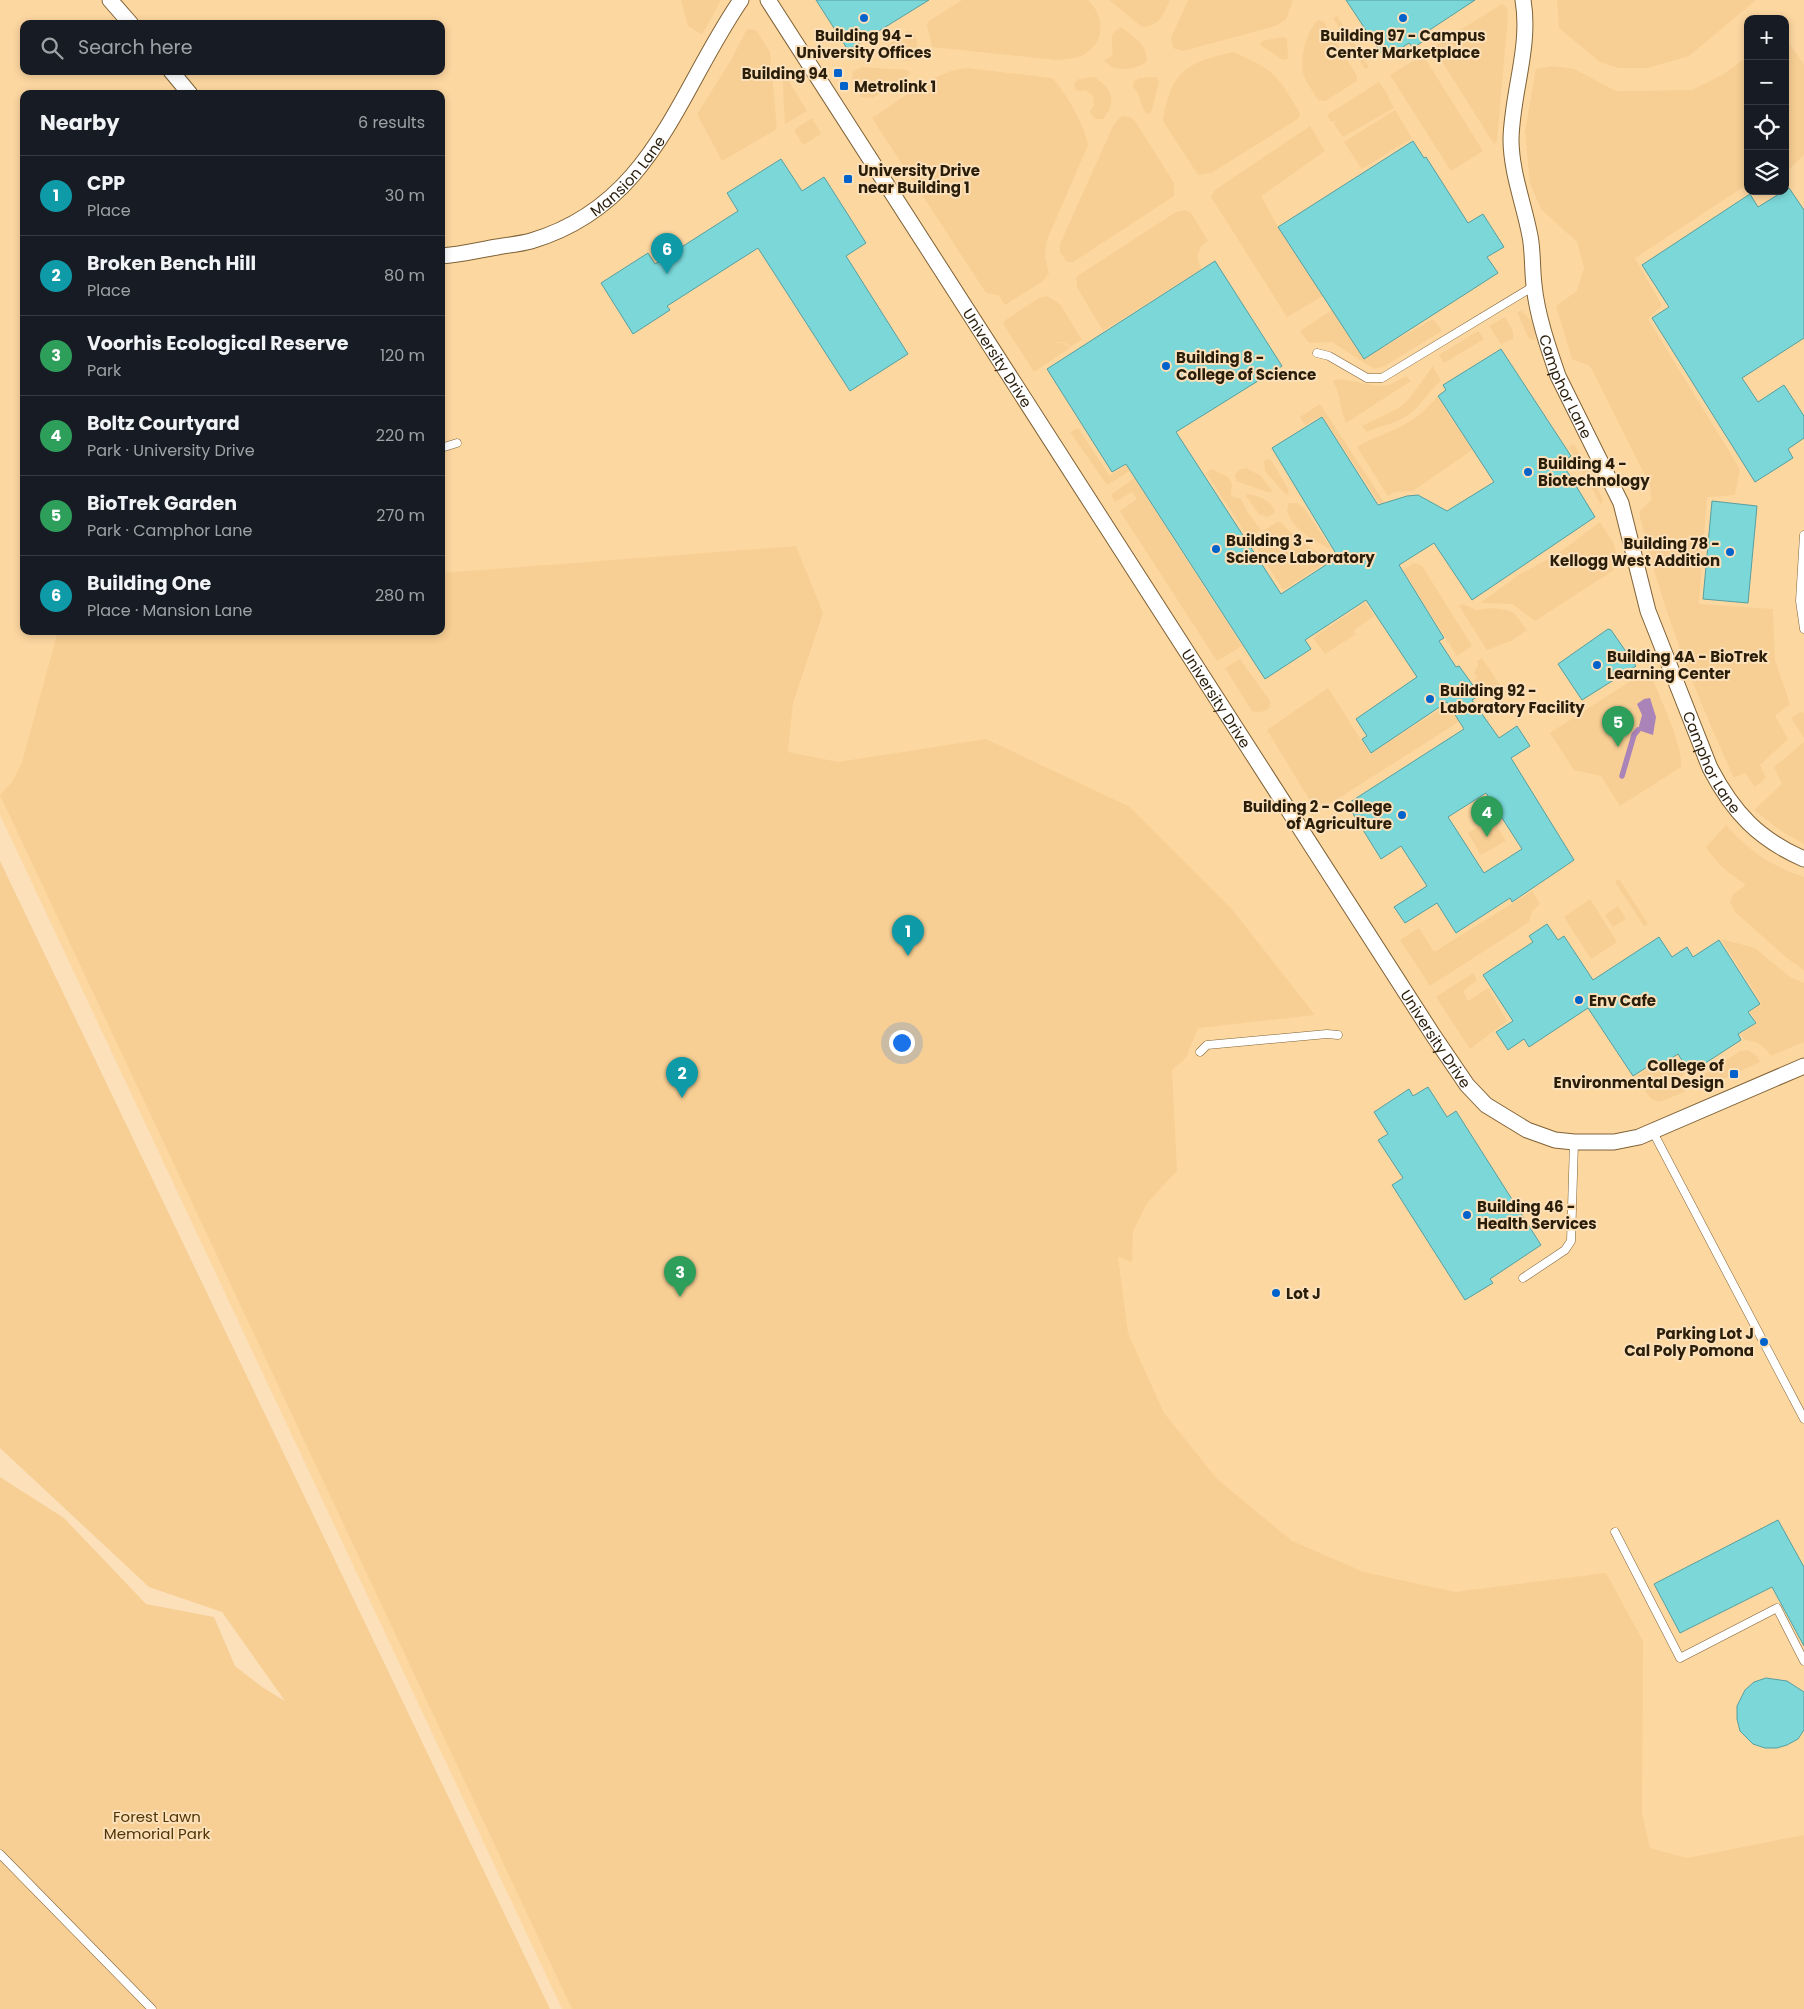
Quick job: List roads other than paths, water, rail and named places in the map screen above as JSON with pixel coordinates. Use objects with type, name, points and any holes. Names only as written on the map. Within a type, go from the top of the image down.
[{"type":"street","points":[[110,0],[127,20]]},
{"type":"street","name":"Mansion Lane","points":[[445,255],[530,242],[562,230],[594,210],[627,184],[654,149],[741,0]]},
{"type":"street","name":"University Drive","points":[[768,0],[1457,1072],[1475,1095],[1501,1116],[1539,1135],[1574,1142],[1614,1142],[1653,1132],[1804,1066]]},
{"type":"street","name":"Camphor Lane","points":[[1522,0],[1525,28],[1511,139],[1513,163],[1531,238],[1534,286],[1558,376],[1621,503],[1648,611],[1710,768],[1723,793],[1756,832],[1786,851],[1804,859]]},
{"type":"street","points":[[174,75],[187,90]]},
{"type":"lane","points":[[1317,353],[1329,356],[1367,378],[1382,378],[1534,286]]},
{"type":"lane","points":[[445,447],[457,443]]},
{"type":"lane","points":[[1804,535],[1800,601],[1804,629]]},
{"type":"lane","points":[[1200,1052],[1207,1045],[1327,1034],[1338,1035]]},
{"type":"lane","points":[[1653,1132],[1804,1419]]},
{"type":"lane","points":[[1523,1278],[1565,1250],[1570,1241],[1574,1142]]},
{"type":"lane","points":[[1615,1532],[1680,1658],[1777,1608],[1804,1661]]},
{"type":"lane","points":[[0,1854],[152,2009]]},
{"type":"waterway","points":[[1622,776],[1634,735],[1638,730]]},
{"type":"place","name":"Building 94 - University Offices","points":[[864,18]]},
{"type":"place","name":"Building 97 - Campus Center Marketplace","points":[[1403,18]]},
{"type":"place","name":"Building 94","points":[[838,73]]},
{"type":"place","name":"Metrolink 1","points":[[844,86]]},
{"type":"place","name":"University Drive near Building 1","points":[[848,179]]},
{"type":"place","name":"Building One","points":[[667,274]]},
{"type":"place","name":"Building 8 - College of Science","points":[[1166,366]]},
{"type":"place","name":"Building 4 - Biotechnology","points":[[1528,472]]},
{"type":"place","name":"Building 3 - Science Laboratory","points":[[1216,549]]},
{"type":"place","name":"Building 78 - Kellogg West Addition","points":[[1730,552]]},
{"type":"place","name":"Building 4A - BioTrek Learning Center","points":[[1597,665]]},
{"type":"place","name":"Building 92 - Laboratory Facility","points":[[1430,699]]},
{"type":"place","name":"BioTrek Garden","points":[[1618,747]]},
{"type":"place","name":"Building 2 - College of Agriculture","points":[[1402,815]]},
{"type":"place","name":"Boltz Courtyard","points":[[1487,837]]},
{"type":"place","name":"CPP","points":[[908,956]]},
{"type":"place","name":"Env Cafe","points":[[1579,1000]]},
{"type":"place","name":"College of Environmental Design","points":[[1734,1074]]},
{"type":"place","name":"Broken Bench Hill","points":[[682,1098]]},
{"type":"place","name":"Building 46 - Health Services","points":[[1467,1215]]},
{"type":"place","name":"Lot J","points":[[1276,1293]]},
{"type":"place","name":"Voorhis Ecological Reserve","points":[[680,1297]]},
{"type":"place","name":"Parking Lot J Cal Poly Pomona","points":[[1764,1342]]},
{"type":"park label","name":"Forest Lawn Memorial Park","points":[[157,1824]]}]
